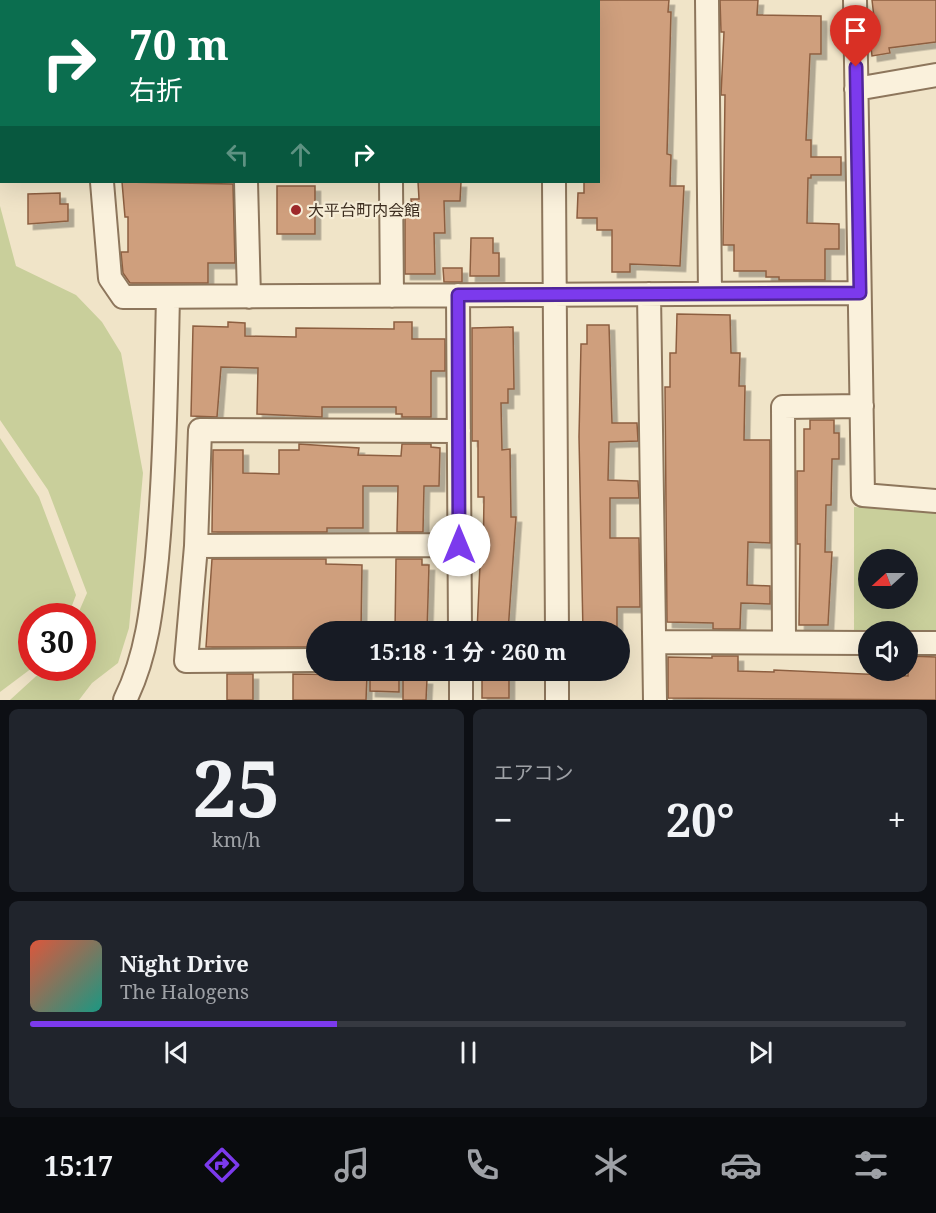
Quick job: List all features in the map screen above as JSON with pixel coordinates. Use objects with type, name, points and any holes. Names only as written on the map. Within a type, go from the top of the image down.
[{"type":"street","points":[[707,0],[710,294]]},
{"type":"street","points":[[855,0],[863,495],[936,501]]},
{"type":"street","points":[[856,90],[936,75]]},
{"type":"street","points":[[102,183],[110,278],[123,297],[860,293]]},
{"type":"street","points":[[246,183],[249,297]]},
{"type":"street","points":[[391,183],[392,296]]},
{"type":"street","points":[[554,183],[557,621]]},
{"type":"street","points":[[649,294],[656,642],[655,700]]},
{"type":"street","points":[[458,295],[460,621]]},
{"type":"street","points":[[125,700],[132,686],[150,624],[163,494],[168,297]]},
{"type":"street","points":[[784,642],[783,407],[862,406]]},
{"type":"street","points":[[306,660],[186,662],[196,546],[200,430],[459,431]]},
{"type":"street","points":[[196,546],[459,545]]},
{"type":"street","points":[[656,642],[858,643]]},
{"type":"street","points":[[918,643],[936,643]]},
{"type":"street","points":[[461,681],[461,700]]},
{"type":"street","points":[[557,681],[557,700]]},
{"type":"green space","points":[[0,206],[16,266],[76,295],[102,322],[121,353],[143,473],[129,628],[118,663],[96,680],[96,603],[83,603],[87,593],[48,490],[0,420]]},
{"type":"green space","points":[[0,438],[39,497],[76,595],[73,603],[18,603],[18,678],[0,692]]},
{"type":"green space","points":[[854,507],[936,511],[936,635],[918,635],[918,621],[858,621],[858,634],[854,634]]},
{"type":"green space","points":[[31,681],[95,681],[79,700],[10,700]]},
{"type":"building","points":[[600,0],[669,0],[668,12],[671,12],[667,154],[671,155],[670,186],[684,186],[680,266],[630,264],[630,272],[612,272],[612,230],[597,230],[597,218],[577,218],[578,193],[584,193],[584,183],[600,183]]},
{"type":"building","points":[[720,0],[758,0],[757,15],[821,16],[821,54],[810,54],[806,140],[811,140],[811,157],[841,157],[841,175],[811,175],[811,178],[808,178],[807,223],[839,224],[839,249],[825,249],[825,280],[779,280],[779,277],[766,277],[766,271],[734,271],[734,245],[723,245],[725,95],[721,95],[724,32],[721,32]]},
{"type":"building","points":[[872,0],[936,0],[936,42],[889,48],[890,53],[872,56],[869,27],[875,26]]},
{"type":"building","points":[[122,183],[233,184],[235,263],[208,263],[208,283],[130,283],[123,273],[121,252],[128,252],[128,217],[125,217]]},
{"type":"building","points":[[418,183],[461,183],[460,201],[444,201],[445,233],[434,233],[435,274],[405,274],[405,212],[412,212],[411,199],[419,199]]},
{"type":"building","name":"大平台町内会館","points":[[277,186],[315,186],[315,234],[277,234]]},
{"type":"building","points":[[60,193],[60,204],[68,204],[68,221],[28,224],[28,194]]},
{"type":"building","points":[[471,238],[493,238],[493,253],[499,253],[499,276],[470,276]]},
{"type":"building","points":[[443,268],[462,268],[462,282],[444,282]]},
{"type":"building","points":[[677,314],[730,315],[731,353],[740,353],[739,386],[745,386],[744,440],[770,440],[770,543],[748,542],[747,585],[770,586],[770,604],[741,603],[740,629],[713,629],[713,623],[667,622],[665,387],[670,387],[670,353],[676,353]]},
{"type":"building","points":[[228,322],[245,323],[245,336],[296,337],[296,328],[394,329],[394,322],[412,322],[412,339],[445,339],[445,371],[431,371],[431,417],[402,417],[402,414],[396,414],[396,407],[322,407],[322,417],[257,414],[258,368],[221,367],[217,417],[191,416],[193,326],[228,327]]},
{"type":"building","points":[[587,325],[609,325],[612,423],[637,423],[638,441],[609,442],[608,480],[638,481],[639,498],[610,498],[610,538],[639,538],[640,607],[617,607],[617,621],[583,621],[579,437],[581,344],[587,344]]},
{"type":"building","points":[[513,327],[514,389],[508,389],[508,403],[501,403],[502,450],[510,449],[511,517],[516,517],[509,621],[477,621],[480,564],[483,564],[484,497],[478,497],[478,441],[472,441],[472,328]]},
{"type":"building","points":[[810,420],[834,420],[834,433],[839,433],[839,459],[832,459],[831,505],[826,505],[825,552],[832,552],[828,625],[799,625],[800,544],[797,544],[797,471],[804,471],[804,429],[810,429]]},
{"type":"building","points":[[299,444],[359,448],[358,455],[401,456],[402,444],[431,444],[431,447],[440,448],[439,486],[424,486],[423,532],[397,532],[398,486],[363,486],[363,528],[327,528],[327,532],[212,532],[213,450],[243,450],[243,473],[279,474],[279,450],[299,450]]},
{"type":"building","points":[[212,559],[326,559],[326,564],[362,565],[361,621],[306,621],[306,647],[206,647]]},
{"type":"building","points":[[396,559],[422,559],[422,565],[429,565],[427,621],[395,621]]},
{"type":"building","points":[[712,656],[738,656],[738,671],[774,672],[774,670],[858,674],[858,681],[918,681],[918,656],[936,657],[936,700],[668,698],[668,657],[712,658]]},
{"type":"building","points":[[227,674],[253,674],[253,700],[227,700]]},
{"type":"building","points":[[293,674],[306,674],[306,681],[367,681],[366,700],[293,700]]},
{"type":"building","points":[[370,681],[399,681],[399,692],[370,691]]},
{"type":"building","points":[[403,681],[427,681],[426,700],[403,700]]},
{"type":"building","points":[[482,681],[509,681],[509,698],[482,698]]},
{"type":"place","name":"大平台町内会館","points":[[296,210]]},
{"type":"route","points":[[459,545],[458,295],[860,293],[856,67]]}]
